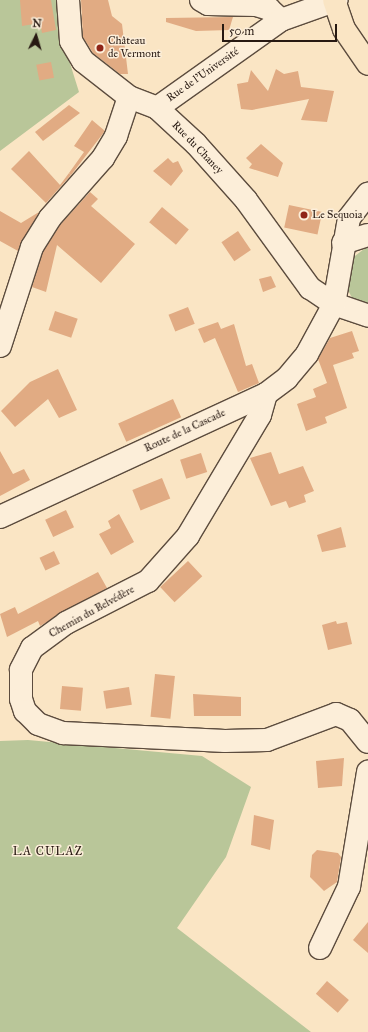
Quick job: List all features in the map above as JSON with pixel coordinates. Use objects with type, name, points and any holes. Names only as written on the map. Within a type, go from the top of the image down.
[{"type":"main road","points":[[335,0],[344,29],[368,64]]},
{"type":"street","name":"Rue du Chaney","points":[[68,0],[68,25],[76,52],[93,72],[129,97],[157,108],[196,144],[246,200],[310,288],[334,304],[368,316]]},
{"type":"street","points":[[201,0],[208,4],[256,5],[269,9],[281,20]]},
{"type":"street","name":"Rue de l'Université","points":[[157,108],[281,20],[335,0]]},
{"type":"street","points":[[0,346],[32,247],[50,218],[103,158],[116,136],[129,97]]},
{"type":"street","points":[[334,304],[343,243],[349,218],[368,194]]},
{"type":"street","points":[[343,243],[368,235]]},
{"type":"street","name":"Route de la Cascade","points":[[0,517],[266,394],[299,366],[334,304]]},
{"type":"street","name":"Chemin du Belvédère","points":[[266,394],[249,436],[188,536],[148,581],[66,624],[32,648],[21,670],[21,699],[25,711],[38,724],[63,733],[225,742],[268,740],[336,714],[350,720],[368,742]]},
{"type":"street","points":[[320,948],[343,904],[348,887],[368,772]]},
{"type":"green space","points":[[0,0],[65,0],[63,41],[79,92],[0,151]]},
{"type":"green space","points":[[368,246],[368,305],[353,300],[347,288],[351,259]]},
{"type":"green space","points":[[28,740],[202,756],[251,787],[226,857],[177,928],[311,1032],[0,1032],[0,741]]},
{"type":"building","points":[[20,0],[51,0],[56,30],[42,33],[40,23],[22,26]]},
{"type":"building","points":[[81,0],[108,0],[112,16],[122,24],[128,74],[120,74],[93,53],[83,37]]},
{"type":"building","points":[[233,17],[229,30],[196,31],[166,22],[166,18]]},
{"type":"building","points":[[51,62],[54,78],[39,81],[36,65]]},
{"type":"building","points":[[276,69],[284,74],[298,71],[301,87],[334,91],[327,122],[301,120],[309,99],[252,110],[241,109],[237,84],[248,82],[251,70],[268,91]]},
{"type":"building","points":[[69,105],[80,113],[43,141],[35,132]]},
{"type":"building","points":[[92,120],[105,131],[71,175],[69,173],[84,152],[74,146]]},
{"type":"building","points":[[261,144],[283,163],[278,177],[249,168],[252,164],[246,158]]},
{"type":"building","points":[[29,151],[60,185],[69,173],[71,175],[46,203],[11,169]]},
{"type":"building","points":[[168,158],[173,163],[178,161],[183,171],[171,186],[153,171]]},
{"type":"building","points":[[90,192],[98,199],[91,206],[135,244],[101,283],[57,245],[46,292],[32,287],[43,252],[60,225]]},
{"type":"building","name":"Le Sequoia","points":[[289,205],[322,212],[317,235],[284,227]]},
{"type":"building","points":[[162,207],[189,229],[176,245],[149,222]]},
{"type":"building","points":[[0,211],[21,223],[39,212],[18,251],[0,241]]},
{"type":"building","points":[[238,231],[251,250],[234,261],[221,242]]},
{"type":"building","points":[[271,276],[276,287],[263,292],[259,279]]},
{"type":"building","points":[[188,307],[195,324],[175,332],[169,315]]},
{"type":"building","points":[[55,311],[78,319],[71,338],[48,330]]},
{"type":"building","points":[[218,322],[221,329],[234,324],[246,366],[252,364],[259,383],[238,392],[215,338],[204,343],[198,329]]},
{"type":"building","points":[[352,331],[359,351],[352,353],[354,358],[333,365],[347,408],[325,417],[327,423],[306,431],[297,404],[316,397],[313,389],[327,383],[318,359],[330,338]]},
{"type":"building","points":[[58,369],[77,410],[59,418],[48,399],[15,427],[1,411],[30,382]]},
{"type":"building","points":[[173,399],[181,417],[126,442],[118,423]]},
{"type":"building","points":[[0,451],[13,474],[24,469],[30,480],[0,496]]},
{"type":"building","points":[[271,452],[279,474],[303,466],[314,491],[304,495],[306,502],[289,508],[286,501],[271,506],[250,458]]},
{"type":"building","points":[[201,453],[207,472],[186,479],[180,460]]},
{"type":"building","points":[[162,478],[170,498],[141,510],[132,490]]},
{"type":"building","points":[[66,510],[74,527],[53,537],[45,520]]},
{"type":"building","points":[[119,514],[134,542],[111,555],[99,534],[111,528],[108,521]]},
{"type":"building","points":[[341,527],[346,547],[322,552],[317,535]]},
{"type":"building","points":[[54,551],[60,564],[45,570],[39,558]]},
{"type":"building","points":[[188,561],[202,576],[175,602],[160,587]]},
{"type":"building","points":[[98,572],[107,588],[40,626],[38,621],[7,637],[0,614],[15,607],[18,614]]},
{"type":"building","points":[[336,621],[337,624],[347,622],[352,644],[328,650],[322,625]]},
{"type":"building","points":[[155,674],[175,676],[170,719],[151,717]]},
{"type":"building","points":[[62,686],[83,688],[81,711],[60,709]]},
{"type":"building","points":[[129,687],[132,705],[106,709],[103,691]]},
{"type":"building","points":[[193,694],[241,697],[241,716],[194,716]]},
{"type":"building","points":[[344,758],[342,786],[318,788],[316,761]]},
{"type":"building","points":[[254,815],[274,820],[270,850],[251,845]]},
{"type":"building","points":[[317,850],[338,853],[341,857],[337,882],[324,891],[310,877],[312,855]]},
{"type":"building","points":[[368,922],[368,953],[353,940]]},
{"type":"building","points":[[327,981],[349,1000],[338,1013],[316,994]]},
{"type":"place","name":"Château de Vermont","points":[[100,48]]},
{"type":"place","name":"Le Sequoia","points":[[304,215]]},
{"type":"district","name":"LA CULAZ","points":[[48,852]]}]
